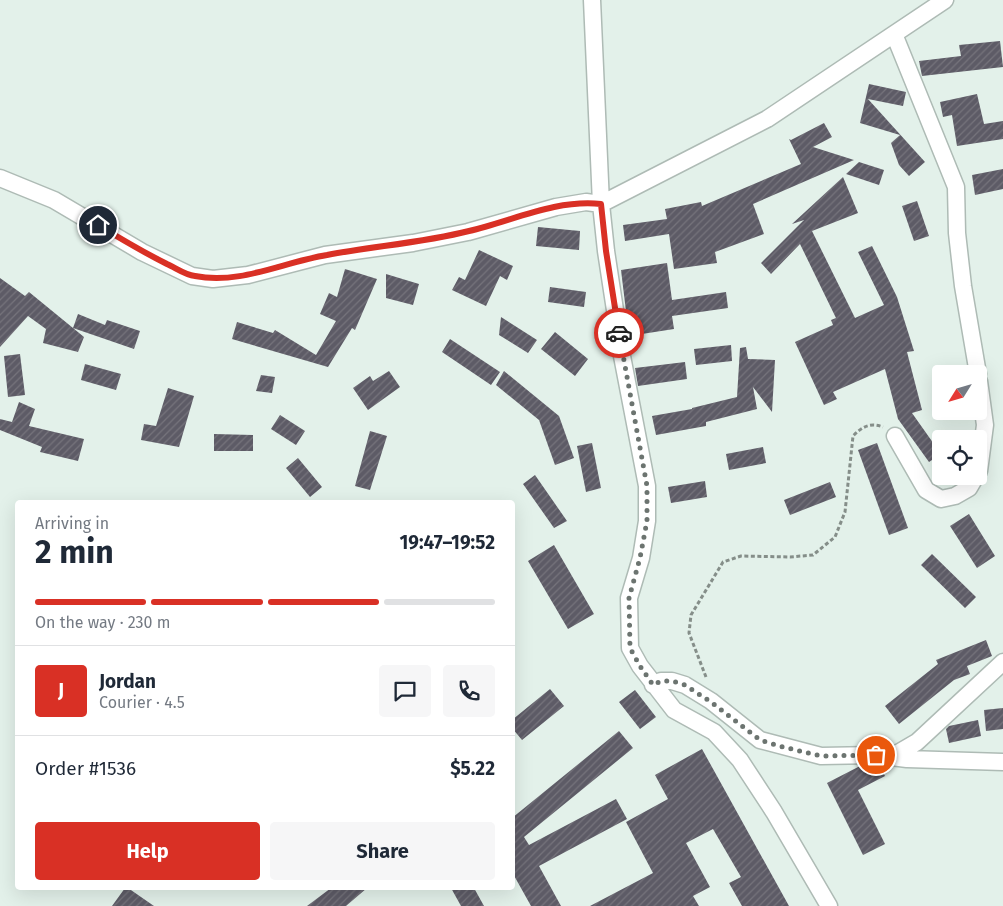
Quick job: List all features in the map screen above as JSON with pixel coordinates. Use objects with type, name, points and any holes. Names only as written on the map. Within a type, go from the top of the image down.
[{"type":"street","points":[[592,0],[601,204],[606,251],[622,356],[647,486],[647,521],[640,558],[629,598],[630,648],[653,685],[674,710],[714,732],[740,760],[774,812],[828,906]]},
{"type":"street","points":[[0,178],[54,200],[142,252],[192,276],[213,279],[248,275],[325,255],[413,243],[468,232],[556,207],[586,202],[601,204],[767,119],[945,0]]},
{"type":"street","points":[[894,34],[956,187],[957,233],[963,286],[976,365]]},
{"type":"street","points":[[895,436],[926,490],[941,499],[955,496],[971,485]]},
{"type":"street","points":[[893,756],[917,742],[1003,662]]},
{"type":"street","points":[[653,685],[661,681],[685,685],[711,702],[760,740],[821,756],[893,756],[907,760],[1003,762]]},
{"type":"path","points":[[711,702],[704,669],[690,633],[691,614],[723,562],[740,556],[790,557],[814,554],[835,537],[845,512],[853,436],[859,429],[874,424],[887,428],[895,436]]},
{"type":"building","points":[[1000,41],[1003,67],[922,76],[919,61],[961,56],[959,45]]},
{"type":"building","points":[[869,84],[906,92],[903,106],[868,99],[925,162],[909,176],[899,165],[891,143],[900,135],[860,123]]},
{"type":"building","points":[[977,94],[984,124],[1003,121],[1003,139],[957,146],[952,115],[943,117],[940,102]]},
{"type":"building","points":[[824,123],[832,137],[813,147],[854,160],[753,204],[764,234],[715,252],[717,263],[674,269],[669,234],[625,241],[623,225],[667,219],[665,209],[701,202],[702,206],[801,164],[789,139],[791,140]]},
{"type":"building","points":[[859,162],[884,170],[879,185],[846,174]]},
{"type":"building","points":[[1003,169],[1003,189],[975,195],[972,175]]},
{"type":"building","points":[[843,177],[858,213],[812,231],[855,318],[884,305],[858,252],[872,246],[897,297],[914,351],[907,352],[922,410],[912,413],[932,441],[932,460],[929,462],[898,419],[885,369],[833,392],[837,399],[824,405],[795,342],[833,325],[831,320],[836,318],[800,244],[771,274],[761,263],[804,220],[792,224]]},
{"type":"building","points":[[917,201],[929,236],[914,241],[902,206]]},
{"type":"building","points":[[538,227],[580,231],[579,250],[536,246]]},
{"type":"building","points":[[479,250],[513,266],[507,280],[500,276],[486,306],[452,290],[459,277],[465,280]]},
{"type":"building","points":[[667,263],[672,300],[726,292],[728,308],[672,316],[674,329],[629,336],[621,270]]},
{"type":"building","points":[[345,269],[377,279],[355,330],[352,328],[328,367],[232,339],[237,322],[273,333],[275,330],[316,355],[336,321],[320,314],[329,293],[337,297]]},
{"type":"building","points":[[386,274],[419,284],[413,305],[386,298]]},
{"type":"building","points":[[0,278],[25,296],[29,292],[84,337],[78,352],[43,343],[46,329],[28,316],[0,347]]},
{"type":"building","points":[[550,287],[586,292],[584,307],[548,302]]},
{"type":"building","points":[[78,314],[105,325],[107,320],[140,331],[134,349],[73,328]]},
{"type":"building","points":[[501,317],[537,340],[528,353],[499,335]]},
{"type":"building","points":[[555,332],[588,359],[575,376],[541,349]]},
{"type":"building","points":[[450,339],[500,372],[491,385],[442,352]]},
{"type":"building","points":[[731,345],[732,361],[696,365],[694,349]]},
{"type":"building","points":[[746,347],[748,359],[775,360],[772,412],[753,387],[757,409],[706,422],[706,426],[656,435],[652,416],[692,409],[737,397],[740,348]]},
{"type":"building","points":[[20,354],[25,395],[8,397],[4,356]]},
{"type":"building","points":[[685,362],[687,379],[638,386],[635,368]]},
{"type":"building","points":[[85,364],[121,374],[116,390],[81,380]]},
{"type":"building","points":[[389,371],[400,387],[368,410],[353,388],[370,376],[373,381]]},
{"type":"building","points":[[504,371],[559,416],[574,458],[555,465],[539,420],[496,385]]},
{"type":"building","points":[[261,375],[275,377],[272,393],[256,391]]},
{"type":"building","points":[[168,388],[194,396],[179,447],[141,440],[144,424],[156,426]]},
{"type":"building","points":[[19,402],[35,409],[29,426],[84,439],[78,461],[40,452],[42,447],[0,430],[0,419],[12,422]]},
{"type":"building","points":[[280,415],[305,431],[296,445],[271,429]]},
{"type":"building","points":[[370,431],[387,436],[370,490],[355,486]]},
{"type":"building","points":[[214,434],[253,435],[253,451],[214,451]]},
{"type":"building","points":[[592,443],[601,488],[586,492],[577,446]]},
{"type":"building","points":[[877,443],[908,528],[889,535],[858,450]]},
{"type":"building","points":[[763,447],[766,463],[729,470],[726,454]]},
{"type":"building","points":[[298,458],[322,487],[310,497],[286,468]]},
{"type":"building","points":[[535,475],[567,521],[554,528],[523,484]]},
{"type":"building","points":[[705,481],[707,497],[671,503],[668,487]]},
{"type":"building","points":[[830,482],[836,497],[790,515],[784,500]]},
{"type":"building","points":[[969,514],[995,556],[977,568],[950,526]]},
{"type":"building","points":[[554,545],[594,614],[568,629],[528,561]]},
{"type":"building","points":[[932,554],[976,597],[965,608],[921,565]]},
{"type":"building","points":[[986,640],[992,656],[967,666],[970,674],[954,680],[899,724],[885,706],[938,664],[936,660]]},
{"type":"building","points":[[550,689],[564,706],[522,740],[515,732],[515,718]]},
{"type":"building","points":[[635,690],[656,717],[640,729],[619,702]]},
{"type":"building","points":[[1003,708],[1003,729],[986,731],[984,710]]},
{"type":"building","points":[[978,720],[981,736],[949,743],[946,729],[949,726]]},
{"type":"building","points":[[619,731],[633,748],[524,837],[529,845],[616,799],[627,819],[539,866],[561,906],[531,906],[515,877],[515,816]]},
{"type":"building","points":[[702,749],[789,906],[742,906],[729,883],[741,877],[713,829],[686,843],[710,887],[693,896],[699,906],[590,906],[653,873],[626,822],[668,799],[655,775]]},
{"type":"building","points":[[862,765],[879,765],[885,776],[858,790],[885,844],[863,855],[827,783]]},
{"type":"building","points":[[124,890],[131,890],[154,906],[112,906]]},
{"type":"building","points":[[328,890],[365,890],[346,906],[307,906]]},
{"type":"building","points":[[452,890],[475,890],[484,906],[461,906]]},
{"type":"way so far","points":[[619,333],[647,486],[647,521],[640,558],[629,598],[630,648],[640,666],[653,685],[661,681],[672,681],[685,685],[711,702],[760,740],[821,756],[876,755]]},
{"type":"route","points":[[98,225],[142,252],[192,276],[213,279],[248,275],[325,255],[413,243],[468,232],[556,207],[586,202],[601,204],[606,251],[619,333]]}]
